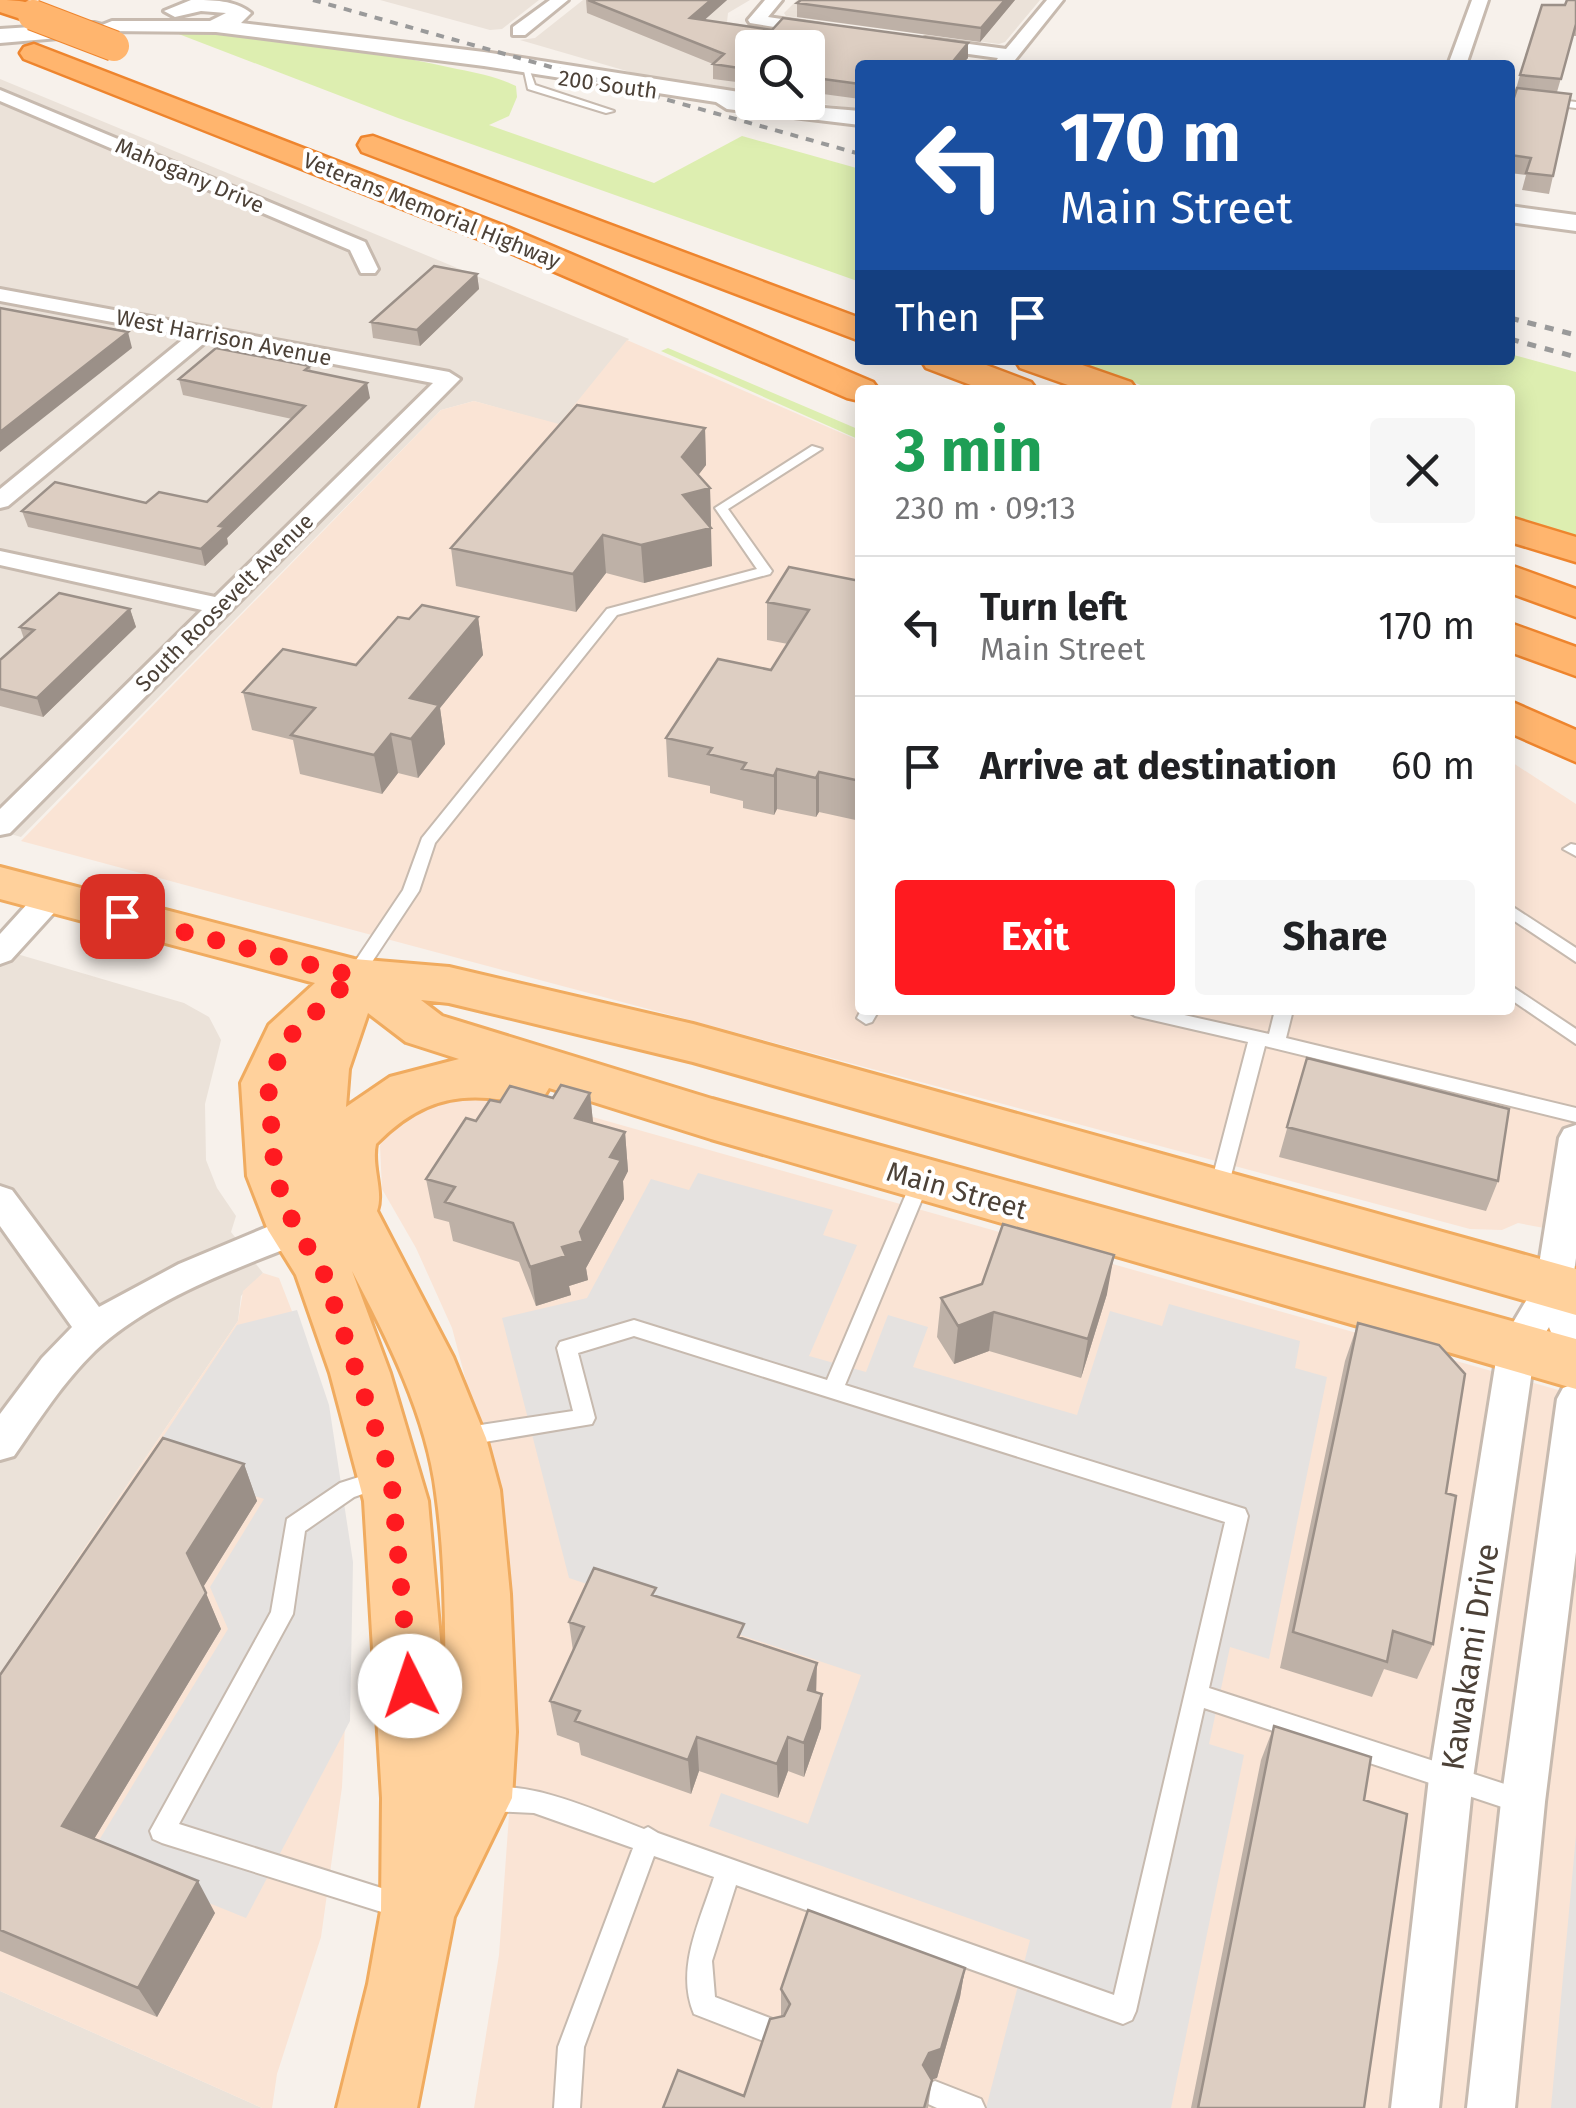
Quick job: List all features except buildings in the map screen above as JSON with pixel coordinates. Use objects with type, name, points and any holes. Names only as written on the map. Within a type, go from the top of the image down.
[{"type":"highway","points":[[0,2],[113,36],[148,59]]},
{"type":"highway","name":"Veterans Memorial Highway","points":[[0,37],[493,233],[855,389]]},
{"type":"highway","name":"Veterans Memorial Highway","points":[[352,138],[855,328]]},
{"type":"highway","points":[[743,286],[814,295],[855,306]]},
{"type":"highway","points":[[952,365],[1005,385]]},
{"type":"highway","points":[[1047,365],[1104,385]]},
{"type":"highway","points":[[1515,532],[1576,550]]},
{"type":"highway","points":[[1515,580],[1576,604]]},
{"type":"highway","points":[[1515,638],[1576,662]]},
{"type":"highway","points":[[1515,718],[1576,748]]},
{"type":"main road","name":"Main Street","points":[[0,883],[354,976],[449,985],[693,1044],[1565,1289]]},
{"type":"main road","name":"Main Street","points":[[354,976],[424,1029],[711,1119],[1576,1364]]},
{"type":"main road","points":[[354,976],[323,1070],[316,1137],[324,1179],[355,1223],[423,1357],[455,1438],[468,1490],[477,1594],[481,1732],[447,1798],[418,1911],[406,1984],[377,2108]]},
{"type":"main road","points":[[354,976],[288,1038],[268,1083],[275,1176],[296,1230],[322,1268],[391,1476],[447,1798]]},
{"type":"main road","points":[[355,1223],[345,1163],[352,1136],[399,1093],[425,1084],[454,1077],[490,1076],[648,1116],[711,1119]]},
{"type":"street","points":[[519,31],[560,0]]},
{"type":"street","points":[[774,0],[756,20],[834,31]]},
{"type":"street","points":[[908,41],[1006,60],[1055,0]]},
{"type":"street","points":[[1459,60],[1480,0]]},
{"type":"street","points":[[0,37],[113,36],[176,12],[212,9]]},
{"type":"street","name":"200 South","points":[[212,9],[345,42],[735,102]]},
{"type":"street","name":"200 South","points":[[212,9],[345,42]]},
{"type":"street","name":"200 South","points":[[455,58],[484,59],[735,98]]},
{"type":"street","name":"Mahogany Drive","points":[[0,95],[358,246],[368,268]]},
{"type":"street","points":[[0,112],[23,105]]},
{"type":"street","name":"200 South","points":[[825,113],[855,117]]},
{"type":"street","points":[[1515,215],[1576,223]]},
{"type":"street","name":"West Harrison Avenue","points":[[0,295],[448,379]]},
{"type":"street","points":[[0,501],[204,333]]},
{"type":"street","name":"South Roosevelt Avenue","points":[[0,826],[448,379]]},
{"type":"street","points":[[0,558],[220,606]]},
{"type":"street","points":[[0,954],[50,898]]},
{"type":"street","points":[[1576,1138],[1565,1289],[1576,1353]]},
{"type":"street","points":[[0,1198],[95,1330]]},
{"type":"street","points":[[0,1444],[64,1358],[95,1330],[144,1300],[296,1230]]},
{"type":"street","name":"Kawakami Drive","points":[[1416,2108],[1451,1778],[1517,1348],[1565,1289]]},
{"type":"street","points":[[1491,2108],[1523,1802],[1564,1591],[1576,1399]]},
{"type":"lane","points":[[527,72],[530,86],[609,111]]},
{"type":"lane","points":[[1515,97],[1576,105]]},
{"type":"lane","points":[[354,976],[410,892],[428,842],[612,612],[773,574],[721,508],[816,449]]},
{"type":"lane","points":[[1515,913],[1576,956]]},
{"type":"lane","points":[[1515,995],[1576,1038]]},
{"type":"lane","points":[[1157,1015],[1576,1116]]},
{"type":"lane","points":[[1217,1193],[1267,1040],[1281,1015]]},
{"type":"lane","points":[[833,1390],[921,1180]]},
{"type":"lane","points":[[447,1798],[534,1801],[1123,2011],[1237,1516],[634,1328],[567,1348],[585,1418],[455,1438]]},
{"type":"lane","points":[[391,1476],[347,1490],[295,1526],[282,1614],[162,1831],[418,1911]]},
{"type":"lane","points":[[1196,1695],[1523,1802]]},
{"type":"lane","points":[[566,2108],[571,2047],[648,1840]]},
{"type":"lane","points":[[729,1869],[698,1961],[703,2005],[774,2032]]},
{"type":"lane","points":[[935,2094],[972,2108]]},
{"type":"shaded area","points":[[380,0],[539,0],[502,29],[490,30]]},
{"type":"shaded area","points":[[583,0],[750,0],[728,13],[727,22],[777,30],[735,30],[735,91],[654,79],[520,40],[535,38]]},
{"type":"shaded area","points":[[797,0],[1040,0],[1005,42],[999,44],[786,16],[784,13]]},
{"type":"shaded area","points":[[825,38],[962,60],[855,60],[855,108],[825,104]]},
{"type":"shaded area","points":[[0,79],[629,339],[559,425],[474,401],[441,410],[21,837],[0,831]]},
{"type":"shaded area","points":[[627,340],[855,439],[855,1015],[1515,1015],[1515,764],[1576,804],[1576,1234],[1518,1223],[1502,1230],[1470,1229],[21,841],[441,410],[474,401],[559,424]]},
{"type":"shaded area","points":[[0,949],[184,1003],[209,1017],[221,1040],[205,1104],[206,1160],[217,1188],[236,1216],[231,1232],[263,1273],[241,1296],[238,1321],[0,1673]]},
{"type":"shaded area","points":[[490,1088],[1576,1395],[1576,2108],[474,2108],[499,1955],[516,1717],[512,1598],[492,1479],[452,1328],[416,1248],[382,1189],[380,1145],[406,1113],[439,1098]]},
{"type":"shaded area","points":[[698,1173],[833,1210],[823,1235],[857,1245],[809,1356],[866,1372],[888,1315],[928,1327],[913,1367],[1077,1415],[1110,1311],[1162,1326],[1169,1304],[1300,1341],[1295,1368],[1327,1377],[1269,1659],[1230,1647],[1209,1744],[1244,1755],[1171,2108],[986,2108],[1030,1940],[709,1826],[721,1793],[808,1824],[861,1675],[569,1578],[502,1318],[587,1298],[651,1179],[689,1190]]},
{"type":"shaded area","points":[[263,1273],[279,1278],[309,1355],[348,1661],[342,1787],[321,1937],[277,2074],[272,2108],[262,2108],[0,1991],[0,1673],[238,1321],[243,1291]]},
{"type":"shaded area","points":[[297,1310],[329,1405],[353,1562],[350,1721],[246,1918],[90,1855],[228,1629],[210,1587],[264,1499],[147,1461],[237,1325]]},
{"type":"shaded area","points":[[1576,1835],[1576,2108],[1551,2108]]},
{"type":"shaded area","points":[[0,1991],[262,2108],[0,2108]]},
{"type":"green space","points":[[176,33],[317,44],[495,78],[516,86],[517,97],[509,116],[489,125],[654,183],[742,136],[855,168],[855,280],[398,118]]},
{"type":"green space","points":[[668,348],[855,428],[855,438],[661,351]]},
{"type":"green space","points":[[1515,355],[1576,372],[1576,538],[1515,519],[1515,385],[1140,385],[1086,365],[1515,365]]},
{"type":"railway","points":[[313,0],[855,153]]},
{"type":"railway","points":[[1515,319],[1576,335]]},
{"type":"railway","points":[[1515,340],[1576,357]]},
{"type":"route","points":[[122,916],[354,976],[288,1038],[268,1083],[275,1176],[296,1230],[322,1268],[360,1373],[391,1476],[410,1686]]}]
